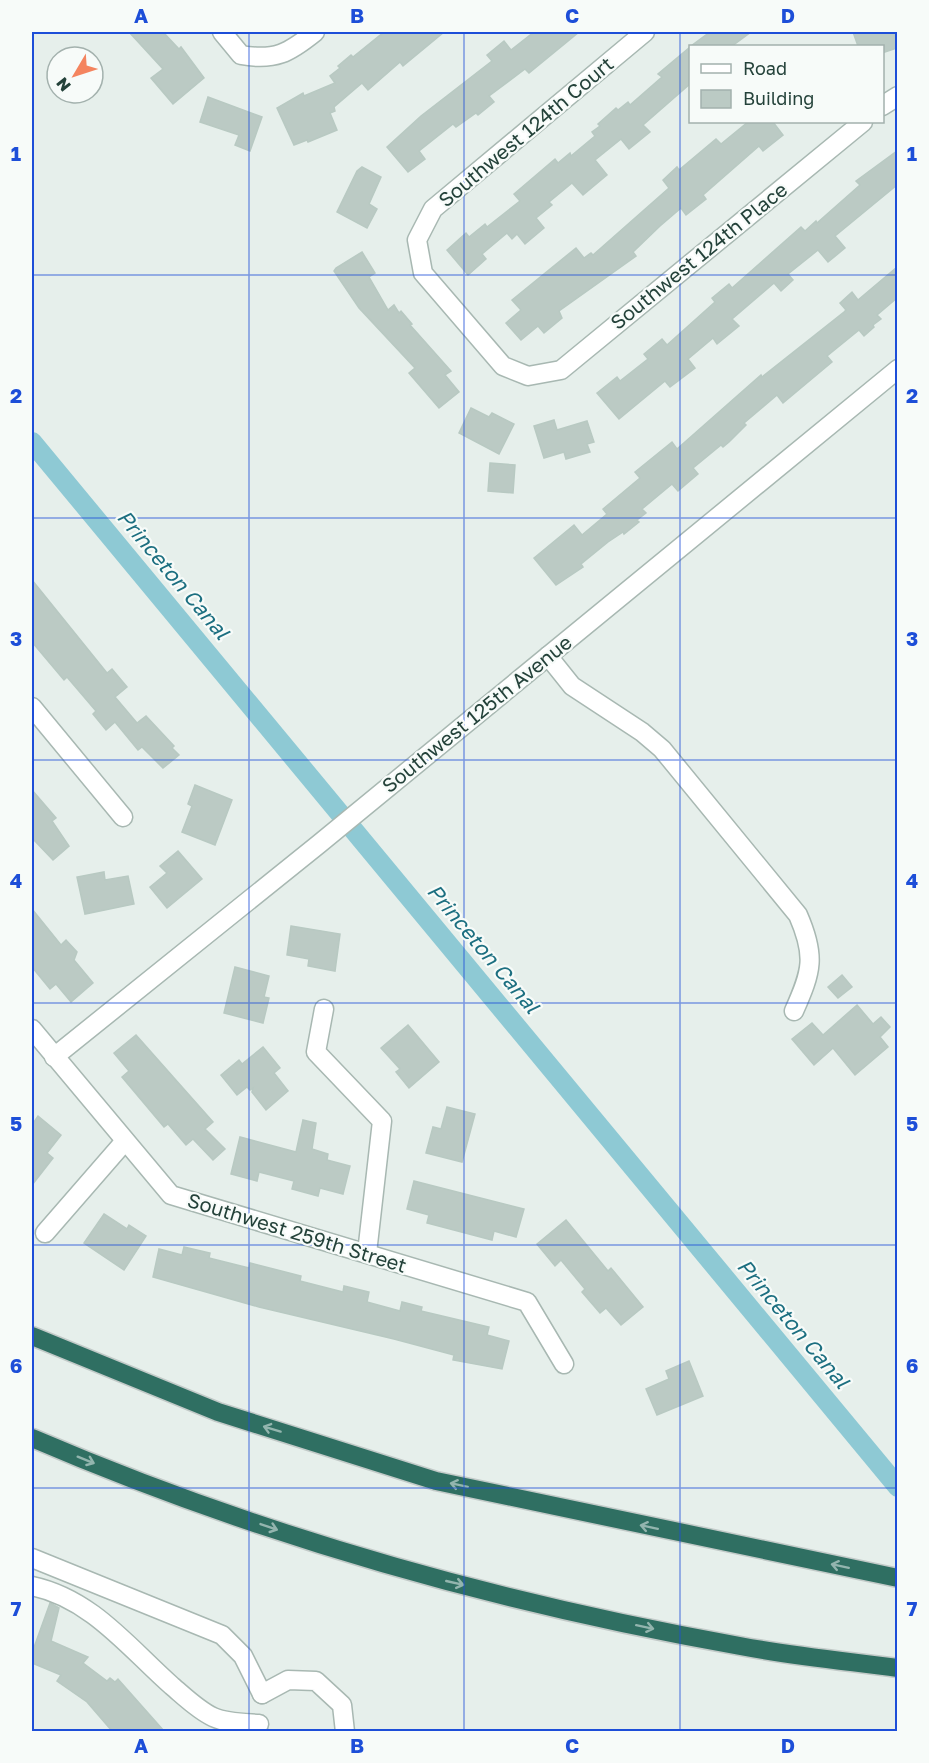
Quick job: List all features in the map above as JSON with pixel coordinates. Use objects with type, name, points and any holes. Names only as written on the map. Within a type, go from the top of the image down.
[{"type":"highway","points":[[32,1336],[218,1412],[436,1480],[897,1578]]},
{"type":"highway","points":[[32,1438],[154,1487],[294,1536],[442,1580],[741,1647],[897,1668]]},
{"type":"street","points":[[222,32],[241,55],[262,58],[291,51],[315,32]]},
{"type":"street","name":"Southwest 124th Court","points":[[528,376],[503,366],[423,273],[417,240],[433,209],[645,32]]},
{"type":"street","points":[[884,105],[897,96]]},
{"type":"street","name":"Southwest 124th Place","points":[[528,376],[561,370],[862,123]]},
{"type":"street","name":"Southwest 125th Avenue","points":[[54,1057],[896,373]]},
{"type":"street","points":[[548,656],[572,686],[642,732],[662,749],[798,915],[810,941],[808,979],[794,1011]]},
{"type":"street","points":[[32,707],[123,817]]},
{"type":"street","points":[[324,1009],[316,1052],[382,1121],[367,1253]]},
{"type":"street","name":"Southwest 259th Street","points":[[32,1029],[171,1195],[527,1302],[564,1364]]},
{"type":"street","points":[[45,1233],[125,1141]]},
{"type":"street","points":[[32,1558],[222,1635],[243,1656],[262,1694],[258,1728],[214,1717],[190,1702],[103,1621],[79,1603],[48,1589],[32,1586]]},
{"type":"street","points":[[262,1694],[288,1680],[316,1681],[342,1705],[345,1731]]},
{"type":"building","points":[[129,32],[163,32],[179,49],[181,47],[204,78],[173,104],[151,78],[163,69]]},
{"type":"building","points":[[384,32],[444,32],[403,66],[400,62],[368,90],[362,83],[334,107],[335,111],[330,113],[337,130],[294,145],[277,108],[303,93],[304,96],[335,83],[330,76],[340,68],[338,66]]},
{"type":"building","points":[[534,32],[579,32],[529,73],[525,69],[489,96],[494,102],[478,115],[476,113],[456,127],[453,124],[419,151],[425,159],[408,172],[387,147],[421,116],[492,61],[487,55],[504,41],[511,50]]},
{"type":"building","points":[[710,32],[751,32],[733,45],[692,45]]},
{"type":"building","points":[[853,32],[897,32],[897,48],[884,52],[884,45],[858,45]]},
{"type":"building","points":[[689,48],[689,85],[643,125],[650,132],[629,149],[621,139],[595,160],[607,175],[583,195],[572,183],[549,202],[552,205],[536,218],[544,228],[525,244],[517,234],[512,239],[507,233],[482,254],[486,259],[468,275],[447,250],[466,233],[469,237],[485,224],[487,227],[520,201],[514,194],[555,159],[558,163],[570,153],[571,156],[595,136],[592,132],[600,126],[598,124],[616,108],[618,110],[628,102],[630,105],[662,77],[658,74]]},
{"type":"building","points":[[208,97],[262,117],[250,151],[235,145],[239,135],[200,122]]},
{"type":"building","points":[[747,123],[774,123],[783,135],[763,151],[759,146],[703,195],[706,199],[686,215],[681,208],[633,252],[636,256],[559,311],[562,318],[544,333],[538,326],[521,340],[506,323],[521,310],[512,300],[576,248],[584,258],[591,253],[593,255],[669,188],[663,180],[677,167],[679,170],[716,139],[721,144]]},
{"type":"building","points":[[897,151],[897,185],[835,236],[845,248],[828,262],[818,250],[788,274],[793,280],[781,291],[774,283],[732,319],[739,326],[717,344],[713,338],[688,359],[695,368],[670,387],[665,381],[619,419],[597,393],[617,377],[620,381],[648,359],[644,354],[662,339],[667,345],[715,302],[712,298],[729,284],[732,288],[801,227],[805,231],[816,221],[817,223],[860,185],[856,181]]},
{"type":"building","points":[[362,167],[381,177],[369,204],[377,209],[367,228],[337,212],[357,171]]},
{"type":"building","points":[[362,252],[375,273],[369,277],[388,310],[394,305],[399,313],[401,311],[412,324],[410,325],[451,371],[445,375],[459,392],[439,408],[409,373],[415,368],[359,308],[334,271]]},
{"type":"building","points":[[897,267],[897,298],[877,315],[881,319],[873,325],[874,327],[864,336],[859,330],[827,356],[832,362],[783,403],[777,395],[744,423],[746,425],[729,442],[723,447],[721,445],[693,468],[698,474],[678,491],[672,484],[642,509],[646,513],[637,520],[639,522],[624,534],[623,532],[608,542],[581,564],[583,567],[556,585],[534,558],[574,525],[582,535],[607,514],[603,509],[640,478],[635,472],[672,442],[677,449],[761,375],[762,377],[844,312],[846,310],[840,303],[852,292],[858,300]]},
{"type":"building","points":[[471,408],[489,417],[492,413],[514,424],[499,454],[459,433]]},
{"type":"building","points":[[554,420],[557,430],[587,421],[594,442],[587,444],[590,452],[566,459],[564,452],[544,458],[534,426]]},
{"type":"building","points":[[490,463],[515,465],[513,493],[488,491]]},
{"type":"building","points":[[32,580],[107,673],[112,669],[127,687],[115,697],[137,723],[146,716],[174,746],[172,748],[179,755],[163,768],[142,747],[138,750],[115,722],[106,730],[93,714],[96,711],[67,677],[64,680],[32,642]]},
{"type":"building","points":[[195,785],[232,800],[215,845],[182,832],[192,806],[188,804]]},
{"type":"building","points":[[32,790],[56,818],[52,821],[69,846],[53,860],[32,838]]},
{"type":"building","points":[[178,851],[202,879],[167,908],[150,887],[167,873],[160,866]]},
{"type":"building","points":[[104,872],[105,880],[128,876],[134,904],[85,914],[77,877]]},
{"type":"building","points":[[32,909],[61,945],[66,940],[77,952],[74,960],[93,983],[71,1002],[56,984],[50,989],[32,967]]},
{"type":"building","points":[[291,926],[340,934],[335,971],[308,966],[309,959],[287,955]]},
{"type":"building","points":[[235,967],[269,976],[264,997],[269,998],[263,1023],[224,1013]]},
{"type":"building","points":[[842,975],[852,987],[838,998],[828,987]]},
{"type":"building","points":[[857,1005],[873,1024],[881,1017],[890,1027],[880,1037],[888,1047],[855,1075],[833,1048],[814,1065],[792,1039],[812,1023],[823,1035]]},
{"type":"building","points":[[408,1025],[439,1062],[409,1088],[396,1072],[400,1069],[381,1048]]},
{"type":"building","points":[[136,1035],[213,1122],[205,1129],[225,1149],[213,1160],[193,1139],[186,1145],[168,1124],[164,1127],[122,1077],[129,1071],[114,1053]]},
{"type":"building","points":[[263,1047],[280,1068],[274,1073],[288,1091],[266,1110],[252,1092],[253,1088],[250,1090],[247,1087],[237,1095],[221,1075],[239,1060],[242,1064]]},
{"type":"building","points":[[447,1107],[475,1114],[462,1162],[426,1153],[433,1127],[441,1129]]},
{"type":"building","points":[[38,1116],[61,1135],[47,1153],[53,1158],[32,1185],[32,1125]]},
{"type":"building","points":[[303,1120],[316,1123],[312,1149],[328,1154],[327,1160],[350,1166],[343,1194],[320,1188],[318,1196],[292,1189],[294,1181],[259,1172],[257,1181],[231,1174],[240,1137],[296,1152]]},
{"type":"building","points":[[414,1181],[524,1209],[516,1237],[494,1231],[492,1240],[427,1223],[429,1215],[407,1209]]},
{"type":"building","points":[[104,1214],[127,1229],[129,1225],[146,1236],[124,1270],[84,1243]]},
{"type":"building","points":[[566,1220],[608,1271],[611,1268],[643,1307],[621,1325],[606,1308],[600,1313],[582,1292],[585,1289],[561,1260],[555,1266],[537,1244]]},
{"type":"building","points":[[184,1247],[210,1253],[209,1258],[249,1268],[250,1263],[301,1276],[300,1281],[343,1292],[344,1286],[369,1292],[367,1302],[400,1311],[402,1302],[422,1307],[421,1311],[489,1327],[487,1335],[509,1341],[502,1369],[453,1360],[454,1355],[259,1307],[153,1277],[159,1249],[182,1255]]},
{"type":"building","points":[[689,1361],[703,1396],[657,1415],[646,1389],[669,1379],[666,1371]]},
{"type":"building","points":[[50,1603],[59,1608],[51,1641],[88,1657],[83,1663],[107,1681],[110,1678],[115,1682],[118,1679],[164,1731],[112,1731],[87,1702],[57,1681],[61,1675],[32,1663],[32,1653]]},
{"type":"waterway","name":"Princeton Canal","points":[[32,442],[898,1487]]}]
